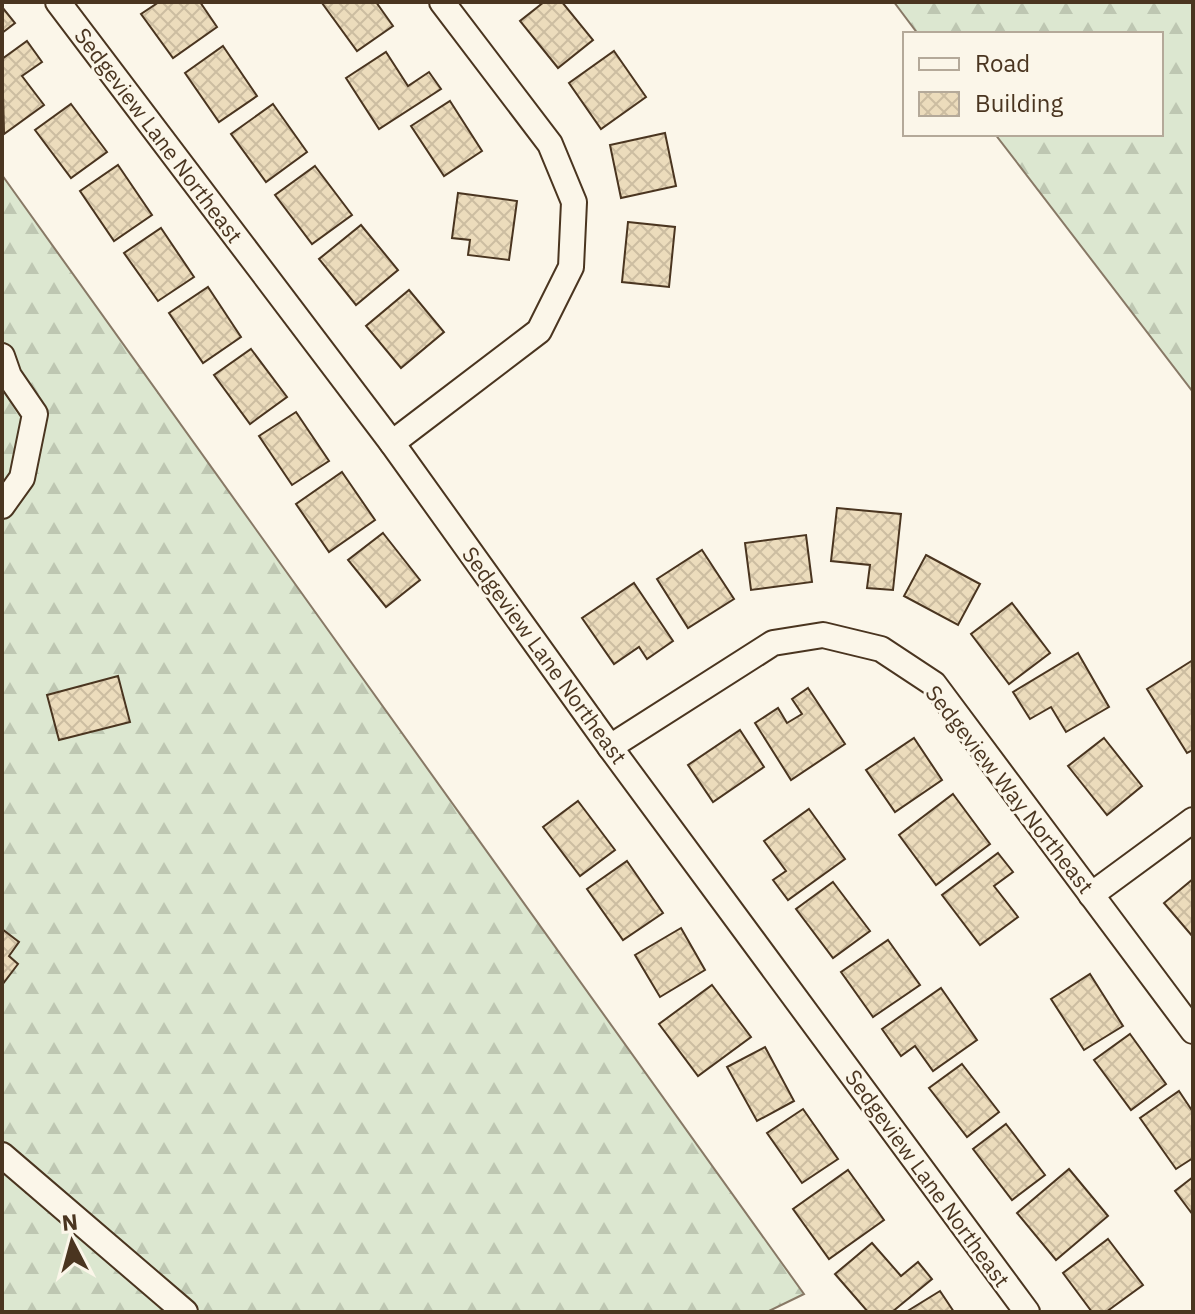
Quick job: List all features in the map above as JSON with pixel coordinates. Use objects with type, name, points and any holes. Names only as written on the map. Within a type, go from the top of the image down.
[{"type":"street","name":"Sedgeview Lane Northeast","points":[[58,2],[392,443],[610,747],[1027,1312]]},
{"type":"street","points":[[392,443],[539,331],[571,267],[574,202],[550,144],[442,2]]},
{"type":"street","points":[[2,506],[22,478],[35,414],[4,375]]},
{"type":"street","name":"Sedgeview Way Northeast","points":[[610,747],[773,643],[823,635],[881,649],[934,684],[1193,1031]]},
{"type":"street","points":[[1091,895],[1193,820]]},
{"type":"street","points":[[2,1155],[185,1312]]},
{"type":"green space","points":[[894,2],[1193,2],[1193,392],[997,136],[1163,136],[1163,32],[916,32]]},
{"type":"green space","points":[[2,175],[804,1294],[767,1312],[2,1312]]},
{"type":"building","points":[[159,2],[200,2],[217,27],[173,58],[141,14]]},
{"type":"building","points":[[376,2],[393,26],[357,51],[322,3]]},
{"type":"building","points":[[544,2],[562,2],[593,40],[558,68],[520,21]]},
{"type":"building","points":[[2,7],[15,23],[2,33]]},
{"type":"building","points":[[27,41],[42,62],[22,76],[44,105],[4,134],[2,59]]},
{"type":"building","points":[[223,46],[257,96],[219,122],[185,73]]},
{"type":"building","points":[[614,51],[646,97],[601,129],[569,83]]},
{"type":"building","points":[[386,52],[408,86],[429,72],[441,89],[379,129],[346,78]]},
{"type":"building","points":[[450,101],[482,151],[444,176],[411,126]]},
{"type":"building","points":[[71,104],[107,152],[71,178],[35,130]]},
{"type":"building","points":[[273,104],[307,152],[266,182],[231,134]]},
{"type":"building","points":[[665,133],[676,186],[621,198],[610,145]]},
{"type":"building","points":[[118,165],[152,215],[114,241],[80,191]]},
{"type":"building","points":[[315,166],[352,215],[312,244],[275,195]]},
{"type":"building","points":[[458,193],[517,201],[509,260],[468,255],[470,240],[452,238]]},
{"type":"building","points":[[628,222],[675,227],[669,287],[622,282]]},
{"type":"building","points":[[361,225],[398,270],[356,305],[319,259]]},
{"type":"building","points":[[161,228],[194,277],[158,301],[124,253]]},
{"type":"building","points":[[208,287],[241,337],[203,363],[169,313]]},
{"type":"building","points":[[409,290],[444,332],[401,368],[366,326]]},
{"type":"building","points":[[251,349],[287,397],[250,424],[214,375]]},
{"type":"building","points":[[296,412],[329,461],[292,485],[259,436]]},
{"type":"building","points":[[342,472],[375,520],[329,552],[296,504]]},
{"type":"building","points":[[837,508],[901,514],[893,590],[867,588],[870,565],[831,561]]},
{"type":"building","points":[[383,533],[420,580],[386,607],[348,560]]},
{"type":"building","points":[[806,535],[812,582],[751,590],[745,543]]},
{"type":"building","points":[[702,550],[734,599],[688,628],[657,579]]},
{"type":"building","points":[[926,555],[980,584],[958,625],[904,596]]},
{"type":"building","points":[[634,583],[673,641],[647,659],[639,647],[614,664],[582,618]]},
{"type":"building","points":[[1012,603],[1050,653],[1009,684],[971,634]]},
{"type":"building","points":[[1078,653],[1109,707],[1066,732],[1051,707],[1030,719],[1013,692]]},
{"type":"building","points":[[1193,660],[1193,750],[1187,753],[1147,689]]},
{"type":"building","points":[[118,676],[130,722],[59,740],[47,695]]},
{"type":"building","points":[[808,688],[845,744],[791,780],[755,723],[778,708],[787,723],[802,714],[792,699]]},
{"type":"building","points":[[740,730],[764,767],[713,802],[688,765]]},
{"type":"building","points":[[914,738],[942,780],[895,812],[866,770]]},
{"type":"building","points":[[1104,738],[1142,786],[1107,815],[1068,766]]},
{"type":"building","points":[[953,794],[990,844],[936,885],[899,835]]},
{"type":"building","points":[[578,801],[615,850],[580,876],[543,827]]},
{"type":"building","points":[[809,809],[845,859],[788,900],[773,880],[786,871],[764,841]]},
{"type":"building","points":[[998,853],[1013,872],[994,886],[1018,917],[980,945],[942,895]]},
{"type":"building","points":[[627,861],[663,913],[623,940],[587,889]]},
{"type":"building","points":[[1193,879],[1193,937],[1164,903]]},
{"type":"building","points":[[833,882],[870,931],[833,958],[796,909]]},
{"type":"building","points":[[681,928],[705,970],[660,997],[635,955]]},
{"type":"building","points":[[2,929],[19,942],[9,956],[18,964],[2,985]]},
{"type":"building","points":[[888,940],[920,985],[873,1017],[841,972]]},
{"type":"building","points":[[1090,974],[1123,1026],[1084,1050],[1051,999]]},
{"type":"building","points":[[712,985],[751,1037],[698,1076],[659,1024]]},
{"type":"building","points":[[941,988],[977,1040],[933,1071],[915,1046],[901,1056],[882,1029]]},
{"type":"building","points":[[1130,1034],[1166,1084],[1131,1110],[1094,1060]]},
{"type":"building","points":[[765,1047],[794,1101],[757,1121],[727,1067]]},
{"type":"building","points":[[962,1064],[999,1112],[967,1137],[929,1088]]},
{"type":"building","points":[[1179,1091],[1193,1112],[1193,1158],[1176,1169],[1140,1118]]},
{"type":"building","points":[[803,1109],[838,1159],[802,1183],[767,1133]]},
{"type":"building","points":[[1006,1124],[1045,1175],[1012,1200],[973,1149]]},
{"type":"building","points":[[1069,1169],[1108,1216],[1056,1260],[1017,1213]]},
{"type":"building","points":[[848,1170],[884,1220],[829,1259],[793,1209]]},
{"type":"building","points":[[1193,1177],[1193,1215],[1175,1191]]},
{"type":"building","points":[[1108,1239],[1143,1285],[1106,1312],[1092,1312],[1063,1273]]},
{"type":"building","points":[[872,1243],[901,1276],[918,1262],[932,1279],[892,1312],[868,1312],[835,1274]]},
{"type":"building","points":[[940,1291],[954,1312],[906,1312]]}]
